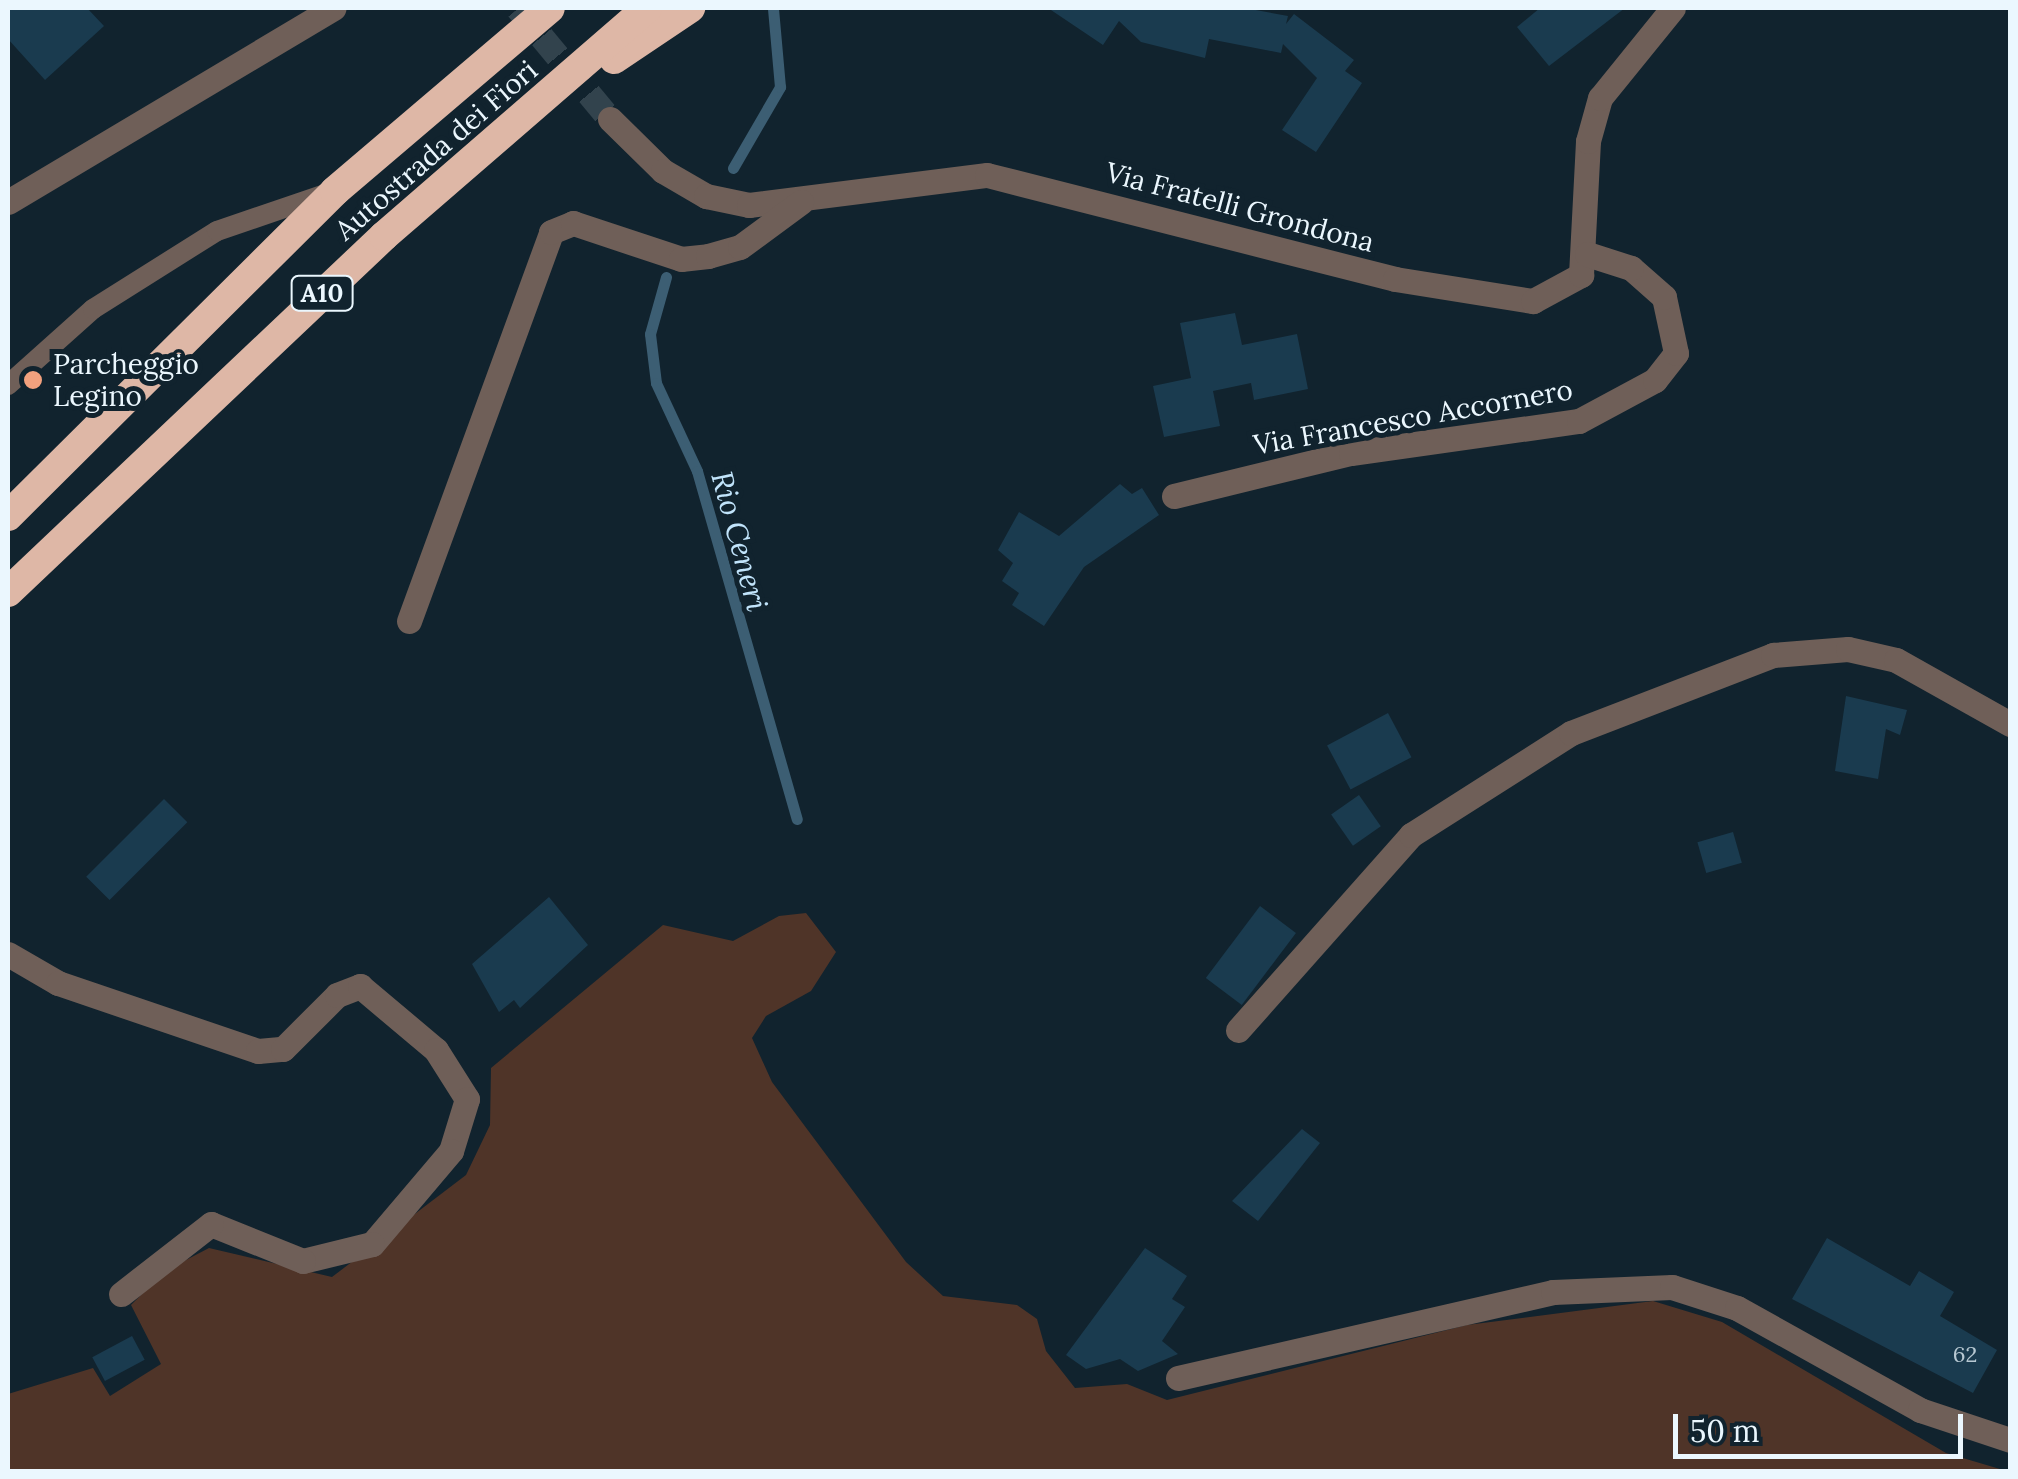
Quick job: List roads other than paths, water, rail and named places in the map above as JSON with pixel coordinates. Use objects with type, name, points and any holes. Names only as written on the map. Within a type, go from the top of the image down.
[{"type":"highway","name":"Autostrada dei Fiori","points":[[8,516],[335,191],[550,8]]},
{"type":"highway","name":"Autostrada dei Fiori","points":[[8,592],[369,250],[648,8]]},
{"type":"highway","name":"A10","points":[[528,116],[690,8]]},
{"type":"street","points":[[1588,254],[1588,141],[1600,98],[1673,8]]},
{"type":"street","points":[[8,202],[325,16]]},
{"type":"street","name":"Via Fratelli Grondona","points":[[610,120],[663,171],[706,196],[801,202],[987,175],[1395,280],[1533,301],[1570,289],[1588,254]]},
{"type":"street","points":[[408,621],[551,232],[573,222],[682,259],[708,256],[740,247],[801,202]]},
{"type":"street","name":"Via Francesco Accornero","points":[[1174,496],[1351,453],[1579,421],[1655,380],[1676,353],[1664,297],[1631,268],[1588,254]]},
{"type":"street","points":[[1238,1030],[1411,835],[1571,733],[1774,655],[1832,649],[1896,660],[2010,724]]},
{"type":"street","points":[[8,954],[58,982],[258,1051],[283,1049],[337,995],[360,986],[436,1050],[468,1100],[451,1151],[372,1244],[303,1261],[211,1224],[121,1294]]},
{"type":"street","points":[[1178,1378],[1554,1292],[1672,1287],[1738,1308],[1920,1410],[2010,1440]]},
{"type":"lane","points":[[8,385],[93,309],[216,232],[335,191]]},
{"type":"waterway","name":"Rio Ceneri","points":[[733,168],[780,87],[773,8]]},
{"type":"waterway","name":"Rio Ceneri","points":[[666,277],[650,334],[656,383],[697,471],[797,819]]},
{"type":"tunnel","points":[[518,8],[610,119]]},
{"type":"place","name":"Parcheggio Legino","points":[[33,380]]}]
